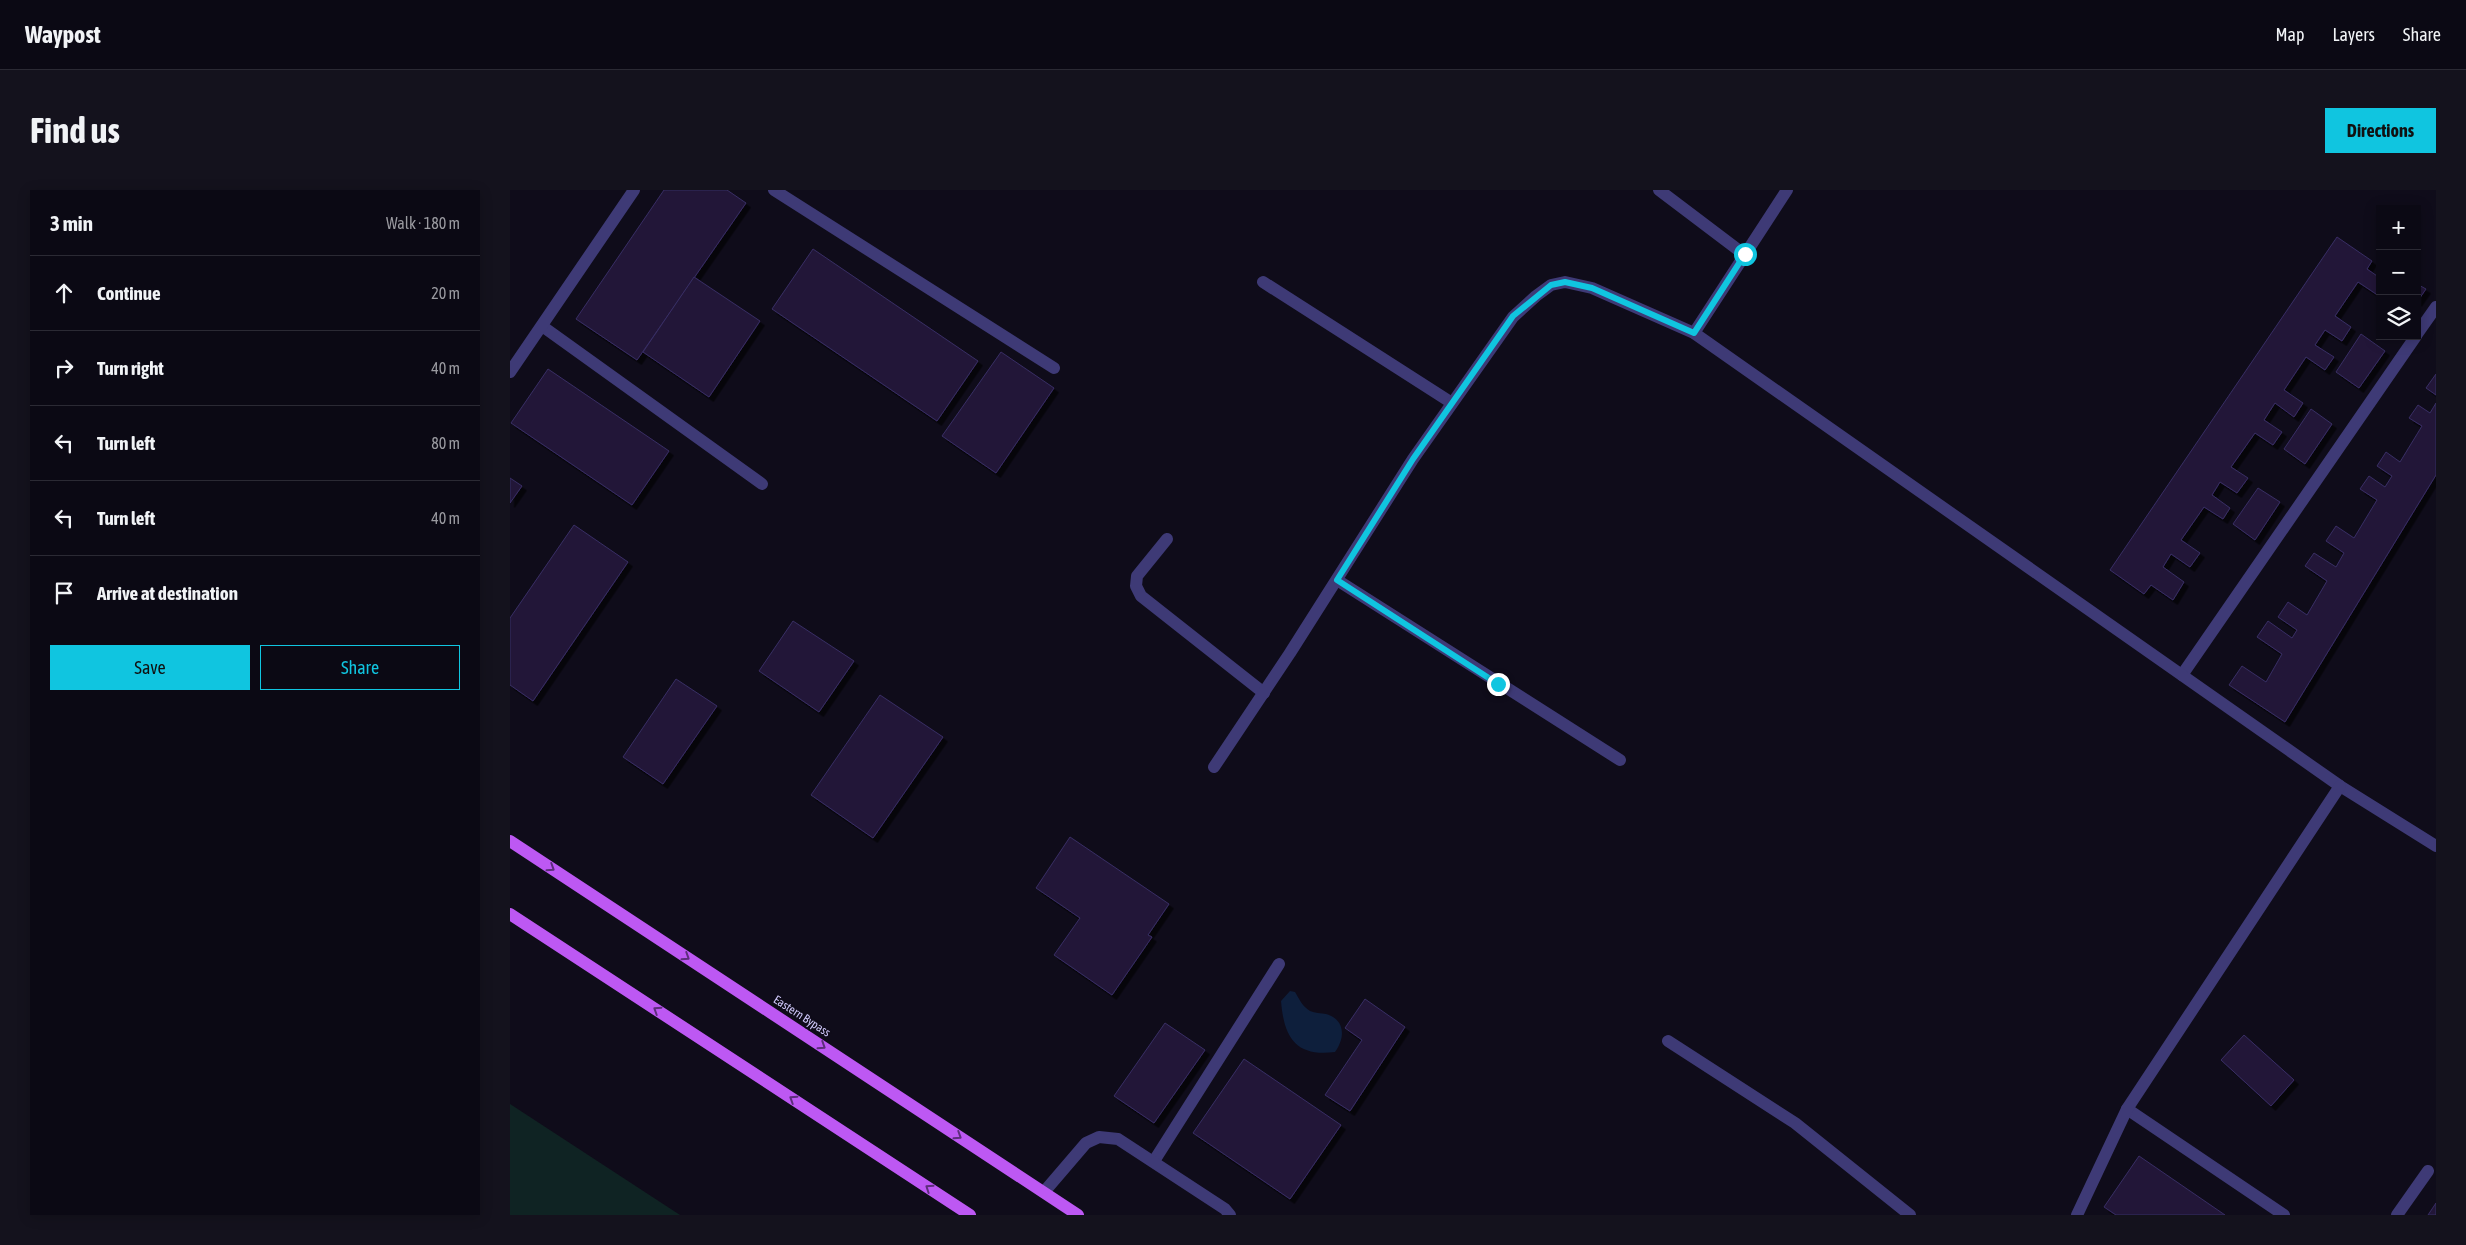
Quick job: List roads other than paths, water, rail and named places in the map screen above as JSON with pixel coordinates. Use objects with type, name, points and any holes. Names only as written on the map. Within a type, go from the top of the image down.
[{"type":"main road","name":"Eastern Bypass","points":[[510,841],[1078,1215]]},
{"type":"main road","points":[[510,914],[970,1215]]},
{"type":"street","points":[[510,372],[634,190]]},
{"type":"street","points":[[774,190],[1054,368]]},
{"type":"street","points":[[1659,190],[1745,254]]},
{"type":"street","points":[[1694,333],[1787,190]]},
{"type":"street","points":[[1263,282],[1452,404]]},
{"type":"street","points":[[1214,768],[1337,580],[1413,459],[1513,316],[1551,285],[1565,282],[1592,288],[1694,333],[2340,786],[2436,846]]},
{"type":"street","points":[[2421,329],[2436,307]]},
{"type":"street","points":[[542,326],[762,484]]},
{"type":"street","points":[[2182,675],[2414,340]]},
{"type":"street","points":[[1167,539],[1137,576],[1136,586],[1141,596],[1264,693]]},
{"type":"street","points":[[1337,580],[1620,760]]},
{"type":"street","points":[[2077,1215],[2127,1108],[2340,786]]},
{"type":"street","points":[[1154,1161],[1279,964]]},
{"type":"street","points":[[1668,1040],[1795,1123],[1910,1215]]},
{"type":"street","points":[[2127,1108],[2284,1215]]},
{"type":"street","points":[[1044,1192],[1086,1143],[1099,1137],[1118,1139],[1226,1209],[1230,1215]]},
{"type":"street","points":[[2397,1215],[2428,1171]]},
{"type":"water","points":[[1290,991],[1295,992],[1303,1005],[1310,1011],[1326,1014],[1337,1020],[1342,1030],[1342,1035],[1335,1052],[1322,1053],[1311,1051],[1302,1048],[1294,1042],[1285,1025],[1281,1001]]}]
